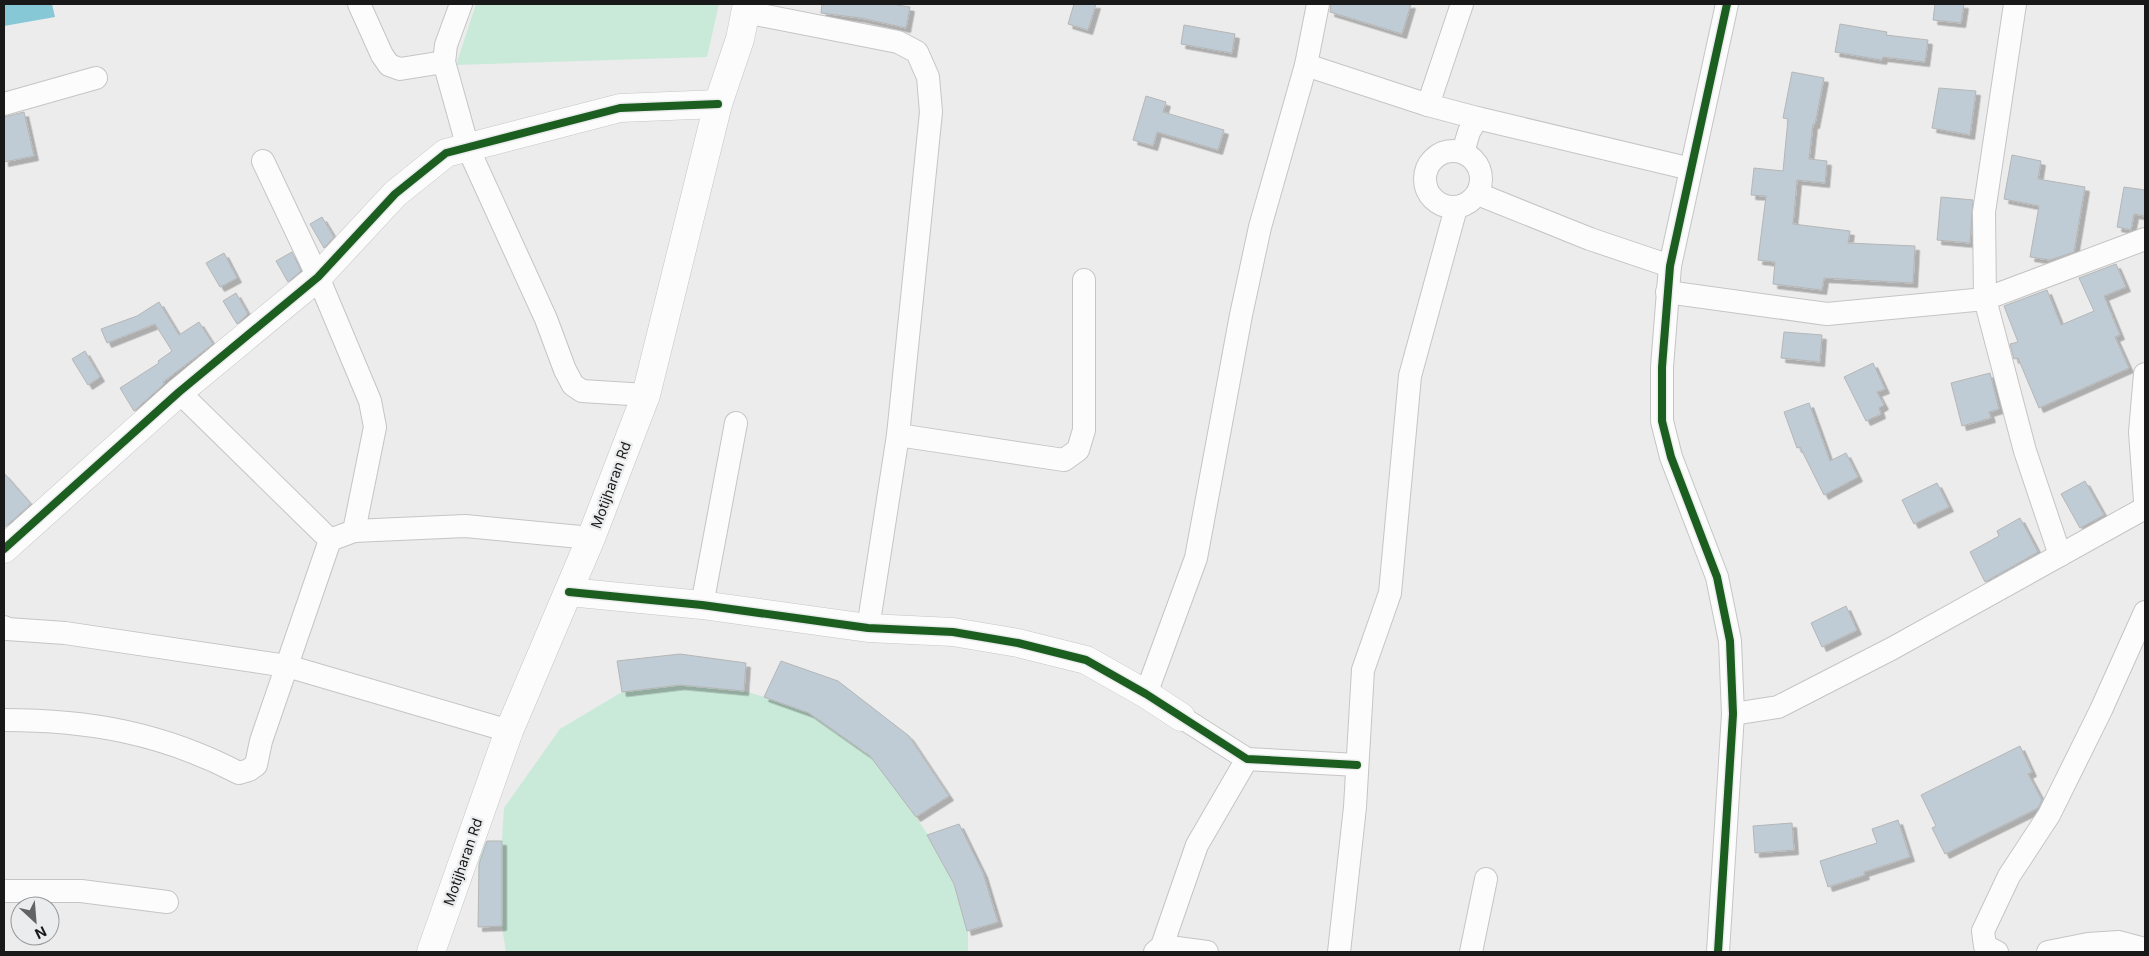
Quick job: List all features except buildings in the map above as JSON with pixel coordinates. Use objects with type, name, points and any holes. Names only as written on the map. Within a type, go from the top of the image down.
[{"type":"street","points":[[359,4],[382,55],[389,66],[400,69],[444,62]]},
{"type":"street","points":[[461,4],[446,45],[444,62],[468,148],[546,319],[565,370],[573,385],[582,391],[646,396]]},
{"type":"street","points":[[1146,694],[1196,558],[1241,315],[1260,227],[1306,65],[1318,4]]},
{"type":"street","points":[[1428,105],[1462,4]]},
{"type":"street","points":[[1718,952],[1733,714],[1730,641],[1717,577],[1671,457],[1662,421],[1662,368],[1670,266],[1727,4]]},
{"type":"street","points":[[2015,4],[1984,212],[1985,299],[2025,451],[2060,555]]},
{"type":"street","points":[[746,8],[898,42],[917,52],[928,78],[931,112],[898,435],[868,628]]},
{"type":"street","name":"Motijharan Rd","points":[[430,952],[509,731],[569,592],[646,396],[718,104],[740,39],[746,8]]},
{"type":"street","points":[[1306,65],[1428,105],[1691,169]]},
{"type":"street","points":[[4,104],[96,78]]},
{"type":"street","points":[[4,549],[179,392],[318,277],[395,194],[446,153],[620,108],[718,104]]},
{"type":"street","points":[[1463,152],[1469,132],[1477,118]]},
{"type":"street","points":[[1448,150],[1463,152],[1473,158],[1480,169],[1482,182],[1478,194],[1456,208],[1441,206],[1430,197],[1424,183],[1426,168],[1434,157],[1448,150]]},
{"type":"street","points":[[264,161],[318,277],[370,401],[375,427],[354,531]]},
{"type":"street","points":[[1478,194],[1590,239],[1670,266]]},
{"type":"street","points":[[1339,952],[1355,807],[1363,670],[1390,593],[1410,376],[1456,208]]},
{"type":"street","points":[[1667,292],[1827,314],[1985,299],[2145,240]]},
{"type":"street","points":[[898,435],[1064,460],[1078,450],[1084,430],[1084,280]]},
{"type":"street","points":[[2145,374],[2140,432],[2145,501]]},
{"type":"street","points":[[179,392],[330,540]]},
{"type":"street","points":[[702,605],[736,423]]},
{"type":"street","points":[[1733,714],[1778,707],[1893,648],[2145,508]]},
{"type":"street","points":[[330,540],[354,531],[465,526],[591,538]]},
{"type":"street","points":[[4,720],[56,721],[129,732],[182,746],[239,773],[249,770],[256,765],[261,741],[330,540]]},
{"type":"street","points":[[569,592],[702,605],[868,628],[953,632],[1018,643],[1086,660],[1146,694],[1247,759],[1357,765]]},
{"type":"street","points":[[1997,952],[1985,946],[1983,931],[2008,876],[2049,814],[2101,710],[2145,612]]},
{"type":"street","points":[[4,627],[7,629],[65,633],[287,666],[509,731]]},
{"type":"street","points":[[1207,952],[1158,949],[1197,845],[1247,759]]},
{"type":"street","points":[[1471,952],[1486,879]]},
{"type":"street","points":[[4,891],[81,891],[167,902]]},
{"type":"street","points":[[2048,952],[2088,944],[2119,942],[2145,948]]},
{"type":"green space","points":[[476,4],[719,4],[707,57],[456,65]]},
{"type":"green space","points":[[680,654],[746,663],[744,691],[764,697],[838,681],[909,736],[949,796],[916,817],[928,835],[959,824],[983,873],[998,922],[968,931],[968,952],[506,952],[502,927],[478,927],[479,842],[502,841],[504,808],[560,729],[622,692],[617,661]]},
{"type":"water","points":[[4,4],[52,4],[55,17],[4,26]]},
{"type":"cycle path","points":[[1718,952],[1733,714],[1730,641],[1717,577],[1671,457],[1662,421],[1662,367],[1670,266],[1727,4]]},
{"type":"cycle path","points":[[4,549],[179,392],[318,277],[395,194],[446,153],[620,108],[718,104]]},
{"type":"cycle path","points":[[569,592],[702,605],[868,628],[953,632],[1018,643],[1086,660],[1146,694],[1247,759],[1357,765]]}]
